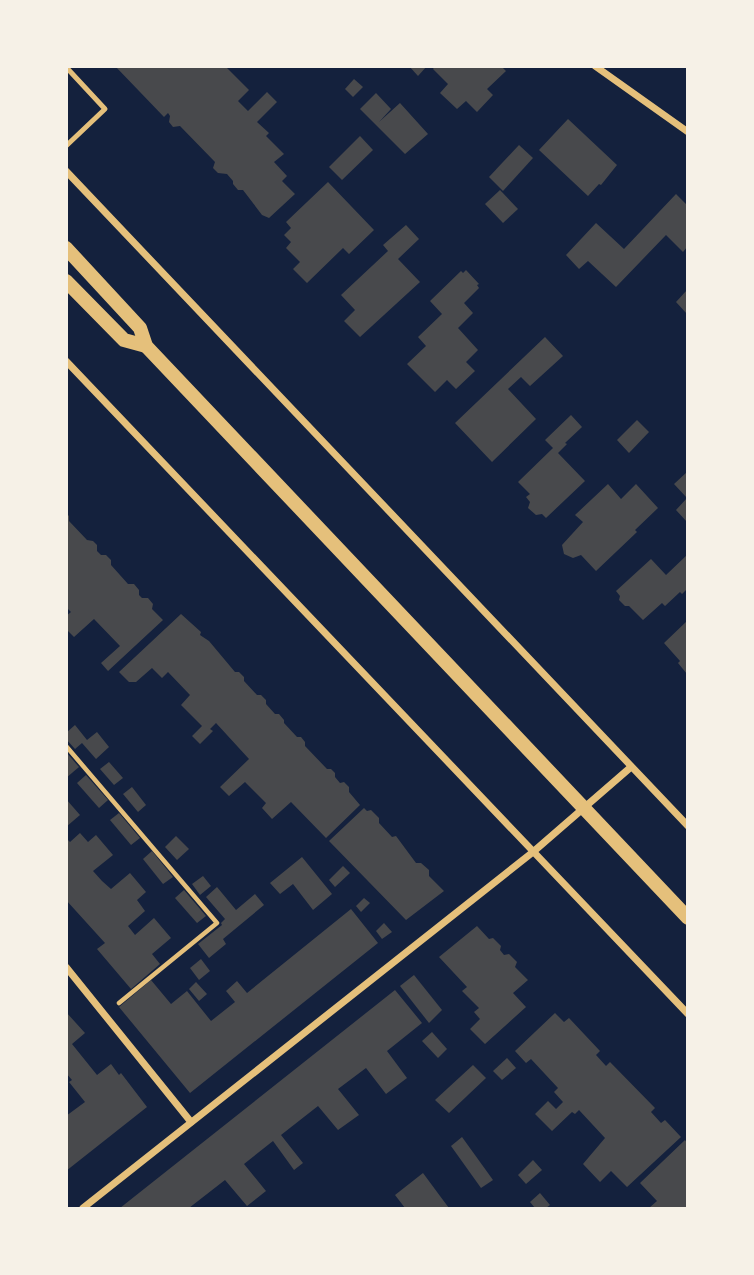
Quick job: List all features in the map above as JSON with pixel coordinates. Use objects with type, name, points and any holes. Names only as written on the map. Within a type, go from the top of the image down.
[{"type":"main road","points":[[66,248],[140,328],[146,346],[688,918]]},
{"type":"main road","points":[[66,281],[124,340],[146,346]]},
{"type":"street","points":[[595,66],[688,132]]},
{"type":"street","points":[[66,171],[688,826]]},
{"type":"street","points":[[66,361],[688,1014]]},
{"type":"street","points":[[83,1209],[533,852],[631,767]]},
{"type":"street","points":[[66,967],[191,1122]]},
{"type":"lane","points":[[66,67],[105,109],[66,146]]},
{"type":"path","points":[[66,746],[217,923],[105,1014]]},
{"type":"building","points":[[115,66],[225,66],[249,90],[238,101],[248,111],[267,92],[277,102],[257,122],[269,133],[266,136],[284,154],[274,162],[287,176],[282,181],[295,194],[269,218],[262,215],[227,174],[218,173],[213,168],[215,162],[180,126],[173,127],[168,113],[164,117]]},
{"type":"building","points":[[409,66],[427,66],[418,76]]},
{"type":"building","points":[[435,66],[501,66],[506,71],[487,89],[493,95],[477,112],[466,101],[457,109],[440,93],[448,84],[433,69]]},
{"type":"building","points":[[354,79],[363,87],[353,97],[345,89]]},
{"type":"building","points":[[376,93],[391,109],[379,122],[400,103],[428,134],[405,154],[360,109]]},
{"type":"building","points":[[568,119],[617,165],[588,196],[539,150]]},
{"type":"building","points":[[360,136],[373,150],[342,180],[329,167]]},
{"type":"building","points":[[519,145],[533,158],[503,191],[489,177]]},
{"type":"building","points":[[328,182],[374,230],[349,254],[343,248],[307,283],[293,269],[300,262],[286,248],[291,242],[284,235],[291,228],[286,222]]},
{"type":"building","points":[[500,190],[518,209],[503,223],[485,204]]},
{"type":"building","points":[[676,194],[687,205],[687,247],[683,252],[666,235],[616,287],[588,261],[579,269],[566,255],[596,223],[624,249]]},
{"type":"building","points":[[406,225],[419,239],[398,259],[420,282],[360,337],[344,321],[355,310],[341,295],[388,251],[383,245]]},
{"type":"building","points":[[466,270],[479,284],[479,288],[464,303],[473,313],[458,328],[478,350],[466,362],[475,371],[456,389],[447,380],[435,392],[407,364],[426,346],[418,337],[442,314],[430,301],[461,271],[463,273]]},
{"type":"building","points":[[687,290],[687,314],[676,302]]},
{"type":"building","points":[[545,337],[563,356],[530,386],[521,377],[508,389],[536,419],[492,462],[455,423]]},
{"type":"building","points":[[571,415],[582,427],[558,453],[585,481],[546,518],[542,514],[536,515],[528,508],[530,502],[526,497],[530,494],[518,482],[553,448],[545,440]]},
{"type":"building","points":[[637,420],[649,432],[629,453],[617,440]]},
{"type":"building","points":[[687,472],[687,498],[674,484]]},
{"type":"building","points":[[608,484],[621,499],[636,484],[658,508],[596,571],[581,555],[573,558],[564,554],[562,545],[583,522],[575,515]]},
{"type":"building","points":[[687,498],[687,522],[676,510]]},
{"type":"building","points":[[66,513],[69,521],[87,540],[97,545],[97,551],[111,560],[111,565],[128,584],[134,584],[142,598],[148,598],[153,604],[152,609],[163,620],[108,671],[101,663],[120,646],[94,619],[74,637],[66,629],[66,616],[71,612],[66,607]]},
{"type":"building","points":[[687,555],[687,589],[665,606],[662,603],[643,620],[619,600],[620,596],[616,591],[651,559],[666,575]]},
{"type":"building","points":[[181,614],[201,632],[200,635],[209,641],[235,672],[244,677],[244,681],[257,695],[266,700],[266,704],[275,714],[279,714],[297,737],[301,737],[305,746],[327,769],[335,773],[340,783],[344,782],[349,787],[349,792],[360,805],[326,838],[291,802],[272,819],[262,808],[266,803],[245,782],[229,796],[220,787],[249,759],[216,723],[210,729],[213,731],[200,744],[192,736],[202,726],[181,705],[190,695],[168,672],[162,678],[152,668],[136,682],[129,682],[119,672]]},
{"type":"building","points":[[687,621],[687,674],[678,663],[680,661],[664,643]]},
{"type":"building","points":[[75,725],[87,740],[97,732],[109,747],[96,759],[82,743],[75,749],[66,739],[66,733]]},
{"type":"building","points":[[66,752],[79,767],[66,778]]},
{"type":"building","points":[[109,762],[123,778],[114,785],[100,769]]},
{"type":"building","points":[[86,775],[108,800],[99,808],[77,783]]},
{"type":"building","points":[[132,787],[146,805],[138,812],[123,794]]},
{"type":"building","points":[[66,799],[80,815],[66,827]]},
{"type":"building","points":[[364,808],[371,810],[379,818],[379,823],[392,837],[396,836],[416,863],[421,863],[429,870],[429,876],[444,891],[406,920],[329,841]]},
{"type":"building","points":[[119,813],[140,838],[131,845],[110,820]]},
{"type":"building","points":[[80,833],[88,842],[96,835],[113,855],[93,871],[102,881],[111,889],[130,873],[146,892],[137,900],[145,911],[128,926],[135,935],[154,918],[171,938],[152,954],[160,964],[131,989],[97,949],[105,943],[66,900],[66,838],[70,842]]},
{"type":"building","points":[[176,836],[189,849],[177,860],[165,847]]},
{"type":"building","points":[[152,851],[173,877],[163,884],[143,859]]},
{"type":"building","points":[[302,857],[332,894],[313,910],[293,884],[280,894],[270,883]]},
{"type":"building","points":[[343,866],[350,873],[335,887],[329,880]]},
{"type":"building","points":[[203,876],[211,886],[200,895],[192,884]]},
{"type":"building","points":[[217,887],[236,910],[255,894],[264,905],[223,939],[226,944],[209,958],[198,944],[222,925],[225,919],[206,897]]},
{"type":"building","points":[[184,890],[206,916],[197,923],[175,898]]},
{"type":"building","points":[[364,898],[370,903],[361,912],[356,906]]},
{"type":"building","points":[[351,909],[378,943],[190,1093],[119,1007],[151,980],[171,1004],[187,991],[211,1021],[235,1002],[226,991],[237,981],[247,993]]},
{"type":"building","points":[[384,923],[392,932],[382,939],[376,931]]},
{"type":"building","points":[[477,926],[489,939],[493,938],[501,946],[500,950],[504,955],[509,954],[517,962],[515,967],[528,980],[513,993],[526,1007],[485,1044],[470,1029],[480,1019],[474,1012],[479,1008],[462,991],[467,987],[439,957]]},
{"type":"building","points":[[201,959],[210,971],[199,980],[190,968]]},
{"type":"building","points":[[414,975],[442,1010],[429,1023],[400,986]]},
{"type":"building","points":[[196,982],[207,994],[199,1001],[189,989]]},
{"type":"building","points":[[395,990],[422,1023],[387,1051],[407,1078],[386,1094],[366,1068],[338,1089],[359,1115],[338,1130],[318,1106],[281,1135],[303,1163],[294,1170],[273,1141],[244,1164],[266,1191],[247,1206],[225,1180],[189,1208],[120,1208]]},
{"type":"building","points":[[66,1012],[85,1033],[72,1044],[97,1075],[111,1064],[147,1107],[66,1171],[66,1116],[85,1102],[69,1082],[72,1080],[66,1073]]},
{"type":"building","points":[[555,1013],[564,1022],[569,1018],[600,1051],[596,1055],[606,1066],[610,1062],[655,1108],[651,1112],[661,1123],[665,1120],[681,1137],[627,1187],[611,1171],[600,1182],[583,1164],[605,1138],[579,1110],[575,1114],[572,1112],[552,1131],[535,1114],[548,1101],[556,1109],[563,1102],[554,1092],[558,1088],[531,1059],[526,1063],[515,1051]]},
{"type":"building","points":[[432,1032],[447,1049],[438,1058],[422,1041]]},
{"type":"building","points":[[507,1058],[516,1068],[502,1080],[493,1071]]},
{"type":"building","points":[[473,1065],[486,1078],[449,1113],[435,1100]]},
{"type":"building","points":[[462,1137],[493,1180],[481,1188],[451,1146]]},
{"type":"building","points":[[685,1140],[687,1208],[649,1208],[657,1201],[640,1183]]},
{"type":"building","points":[[533,1160],[542,1170],[526,1184],[518,1175]]},
{"type":"building","points":[[423,1173],[449,1208],[405,1208],[395,1195]]},
{"type":"building","points":[[540,1193],[550,1205],[546,1208],[535,1208],[530,1202]]}]
